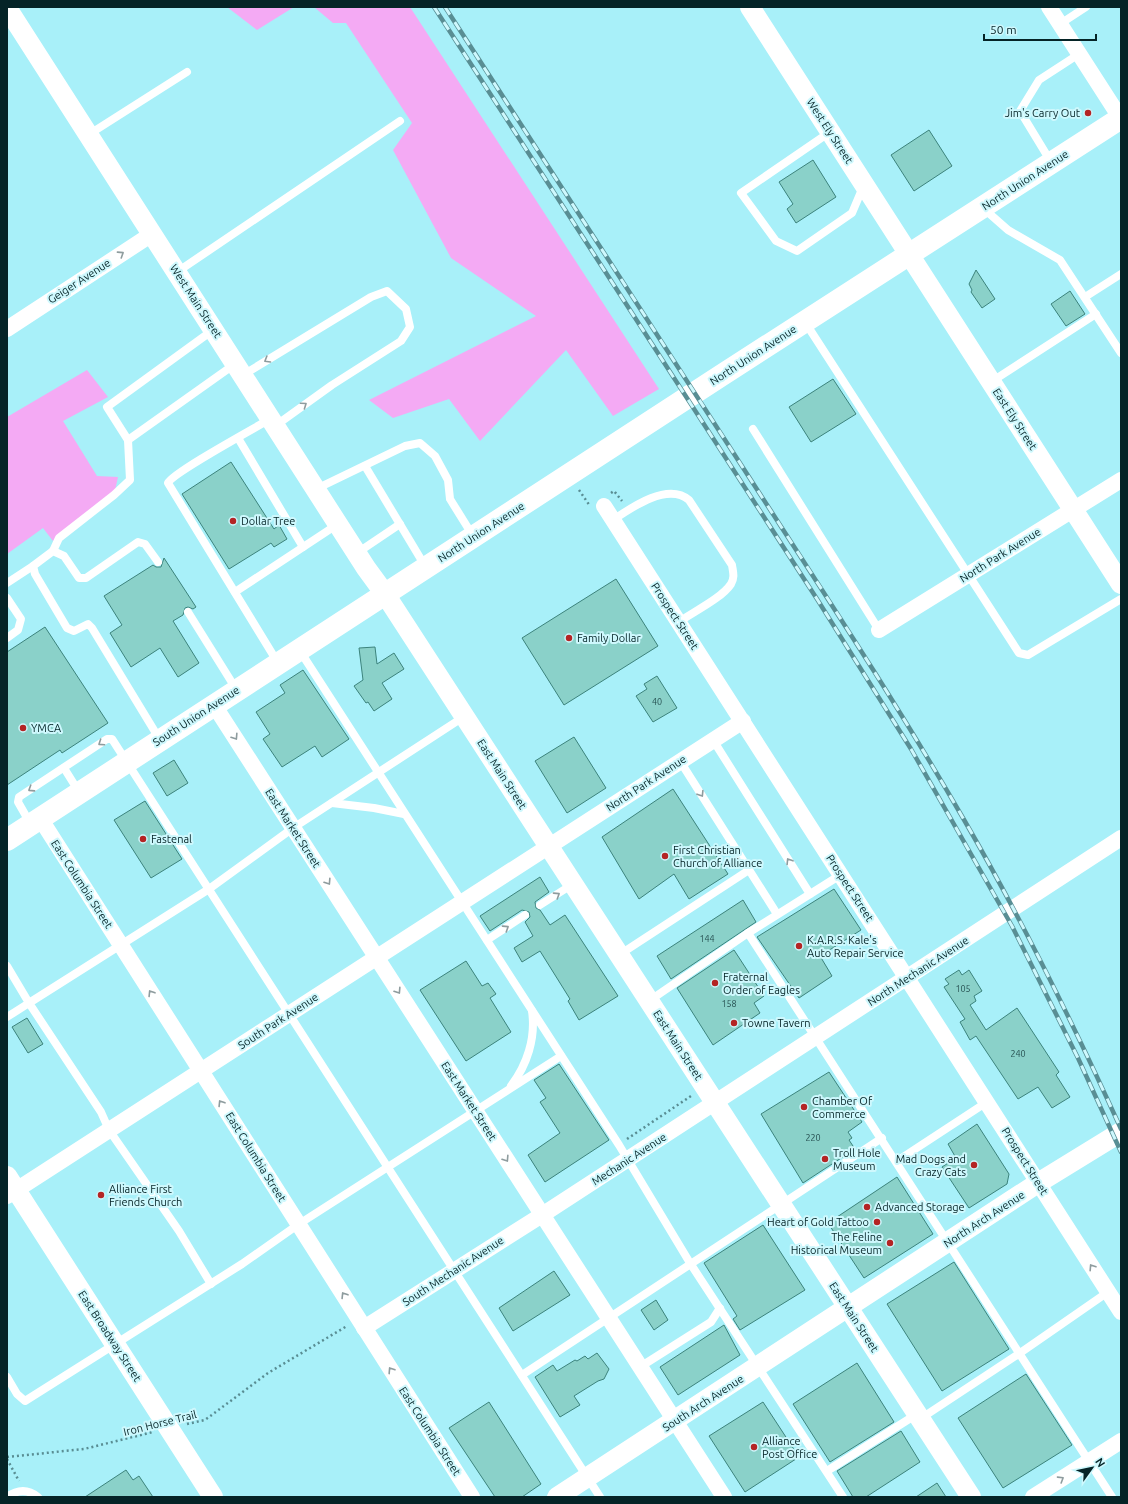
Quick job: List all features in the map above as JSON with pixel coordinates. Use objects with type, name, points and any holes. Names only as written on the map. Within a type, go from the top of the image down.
[{"type":"main road","name":"North Union Avenue","points":[[385,594],[805,321],[1121,119]]},
{"type":"main road","name":"South Union Avenue","points":[[7,840],[385,594]]},
{"type":"street","name":"West Ely Street","points":[[750,7],[909,254]]},
{"type":"street","points":[[1049,7],[1121,119]]},
{"type":"street","name":"West Main Street","points":[[7,8],[338,524],[385,594]]},
{"type":"street","name":"Geiger Avenue","points":[[7,329],[152,234]]},
{"type":"street","name":"East Ely Street","points":[[909,254],[1121,584]]},
{"type":"street","name":"North Park Avenue","points":[[879,630],[1121,480]]},
{"type":"street","name":"Prospect Street","points":[[604,506],[842,874],[1121,1312]]},
{"type":"street","name":"East Main Street","points":[[385,594],[971,1497]]},
{"type":"street","name":"East Market Street","points":[[214,704],[724,1497]]},
{"type":"street","name":"North Park Avenue","points":[[549,846],[743,721]]},
{"type":"street","name":"East Columbia Street","points":[[36,821],[121,945],[472,1497]]},
{"type":"street","name":"North Mechanic Avenue","points":[[715,1102],[1121,838]]},
{"type":"street","name":"South Park Avenue","points":[[10,1187],[109,1130],[549,846]]},
{"type":"street","name":"Mechanic Avenue","points":[[542,1215],[715,1102]]},
{"type":"street","name":"North Arch Avenue","points":[[848,1308],[1038,1183],[1121,1132]]},
{"type":"street","name":"East Broadway Street","points":[[10,1187],[169,1426],[213,1497]]},
{"type":"street","name":"South Mechanic Avenue","points":[[362,1324],[454,1271],[542,1215]]},
{"type":"street","name":"South Arch Avenue","points":[[557,1497],[848,1308]]},
{"type":"street","points":[[1033,1497],[1121,1441]]},
{"type":"lane","points":[[1060,24],[1086,7]]},
{"type":"lane","points":[[1052,163],[1020,112],[1039,80],[1079,54]]},
{"type":"lane","points":[[88,135],[187,72]]},
{"type":"lane","points":[[177,272],[400,122]]},
{"type":"lane","points":[[830,132],[742,193],[776,241],[797,251],[852,213],[864,185]]},
{"type":"lane","points":[[982,207],[1008,230],[1060,260],[1121,353]]},
{"type":"lane","points":[[1085,297],[1121,274]]},
{"type":"lane","points":[[128,440],[239,369],[291,345],[371,297],[387,291],[406,309],[410,327],[402,341],[273,422],[238,438],[169,480],[168,483],[278,663]]},
{"type":"lane","points":[[991,382],[1096,314]]},
{"type":"lane","points":[[805,321],[1019,653],[1028,655],[1121,599]]},
{"type":"lane","points":[[7,583],[53,551],[59,538],[114,495],[130,480],[128,440],[107,407],[214,329]]},
{"type":"lane","points":[[753,429],[879,630]]},
{"type":"lane","points":[[238,438],[303,547]]},
{"type":"lane","points":[[316,489],[405,446],[420,443],[435,456],[448,480],[450,499],[473,537]]},
{"type":"lane","points":[[365,466],[426,568]]},
{"type":"lane","points":[[613,520],[645,500],[674,493],[682,495],[689,500],[732,565],[734,575],[731,584],[720,594],[679,622]]},
{"type":"lane","points":[[235,592],[338,524]]},
{"type":"lane","points":[[357,553],[400,524]]},
{"type":"lane","points":[[53,551],[64,556],[78,578],[86,578],[138,542],[145,544],[158,562]]},
{"type":"lane","points":[[33,566],[35,574],[67,628],[74,631],[88,624],[92,628],[160,740]]},
{"type":"lane","points":[[7,598],[21,619],[18,630],[7,638]]},
{"type":"lane","points":[[188,612],[236,690]]},
{"type":"lane","points":[[299,650],[532,1010],[690,1263],[759,1366],[843,1497]]},
{"type":"lane","points":[[7,1017],[209,889],[293,828],[465,716]]},
{"type":"lane","points":[[36,821],[18,802],[19,797],[107,739],[112,739],[600,1497]]},
{"type":"lane","points":[[714,740],[810,894]]},
{"type":"lane","points":[[680,762],[776,914]]},
{"type":"lane","points":[[64,768],[79,792]]},
{"type":"lane","points":[[332,803],[374,808],[404,814]]},
{"type":"lane","points":[[619,955],[749,870]]},
{"type":"lane","points":[[649,1001],[776,914],[842,874]]},
{"type":"lane","points":[[540,906],[574,884]]},
{"type":"lane","points":[[486,940],[525,915]]},
{"type":"lane","points":[[748,933],[897,1161],[1112,1497]]},
{"type":"lane","points":[[7,966],[29,1003],[101,1112],[109,1130],[179,1231],[211,1284]]},
{"type":"lane","points":[[508,1090],[523,1066],[530,1049],[532,1010]]},
{"type":"lane","points":[[7,1377],[17,1394],[25,1401],[211,1284],[299,1224],[561,1056]]},
{"type":"lane","points":[[897,1161],[987,1102]]},
{"type":"lane","points":[[522,1376],[609,1319],[690,1263],[782,1205],[882,1138]]},
{"type":"lane","points":[[827,1471],[1020,1353],[1108,1292]]},
{"type":"lane","points":[[640,1367],[710,1322],[720,1308]]},
{"type":"lane","points":[[7,1497],[13,1492],[24,1490],[38,1497]]},
{"type":"path","name":"Iron Horse Trail","points":[[7,1458],[84,1449],[169,1426],[205,1420],[268,1373],[362,1324]]},
{"type":"path","points":[[7,1458],[24,1490]]},
{"type":"shaded area","points":[[227,7],[294,7],[257,30]]},
{"type":"shaded area","points":[[314,7],[410,7],[659,389],[613,416],[566,350],[480,441],[449,399],[393,418],[369,400],[536,316],[451,258],[393,150],[412,123],[346,23],[333,23]]},
{"type":"shaded area","points":[[87,370],[108,397],[63,421],[97,476],[118,477],[114,495],[53,541],[43,528],[7,554],[7,417]]},
{"type":"building","points":[[929,130],[952,166],[914,191],[891,155]]},
{"type":"building","points":[[813,160],[836,197],[796,223],[787,209],[793,204],[779,182]]},
{"type":"building","points":[[976,270],[995,299],[982,308],[971,292],[972,290],[969,284]]},
{"type":"building","points":[[1070,291],[1085,314],[1066,326],[1051,304]]},
{"type":"building","points":[[833,379],[856,414],[811,442],[789,407]]},
{"type":"building","points":[[231,462],[274,529],[279,525],[287,539],[274,547],[271,543],[229,569],[182,494]]},
{"type":"building","points":[[164,558],[196,607],[193,609],[188,607],[185,608],[183,615],[173,621],[199,663],[178,677],[160,648],[131,667],[110,633],[122,625],[104,596],[153,565],[156,567],[161,567]]},
{"type":"building","points":[[616,579],[658,646],[564,705],[522,638]]},
{"type":"building","points":[[45,627],[108,723],[62,753],[60,750],[7,785],[7,652]]},
{"type":"building","points":[[375,647],[377,664],[394,653],[404,669],[382,683],[392,699],[374,711],[368,702],[366,703],[354,686],[363,680],[359,648]]},
{"type":"building","points":[[303,670],[349,739],[322,757],[315,746],[282,767],[263,739],[270,734],[256,712],[285,693],[280,685]]},
{"type":"building","points":[[657,676],[677,708],[653,722],[636,696],[647,689],[644,684]]},
{"type":"building","points":[[574,737],[606,788],[567,813],[535,761]]},
{"type":"building","points":[[174,760],[188,783],[167,796],[153,773]]},
{"type":"building","name":"First Christian Church of Alliance","points":[[673,789],[728,874],[689,899],[674,874],[639,899],[602,837]]},
{"type":"building","points":[[145,801],[182,859],[151,878],[114,820]]},
{"type":"building","points":[[540,877],[549,892],[535,902],[536,908],[540,910],[550,925],[565,915],[618,996],[579,1020],[568,1001],[570,999],[540,951],[522,962],[514,948],[533,936],[525,922],[530,917],[529,912],[522,910],[490,931],[480,916]]},
{"type":"building","name":"K.A.R.S. Kale's Auto Repair Service","points":[[834,889],[861,930],[820,956],[832,976],[799,998],[757,937]]},
{"type":"building","points":[[743,900],[756,922],[671,979],[657,956]]},
{"type":"building","points":[[734,950],[764,996],[754,1003],[760,1013],[713,1045],[677,988]]},
{"type":"building","points":[[466,961],[482,986],[488,983],[496,994],[490,998],[511,1032],[466,1061],[420,990]]},
{"type":"building","points":[[959,970],[962,975],[969,970],[982,991],[974,996],[976,1001],[970,1005],[986,1030],[1017,1008],[1059,1072],[1056,1075],[1070,1097],[1052,1108],[1038,1087],[1018,1099],[976,1036],[970,1040],[960,1022],[965,1019],[944,987],[949,984],[945,979]]},
{"type":"building","points":[[27,1018],[43,1044],[28,1053],[12,1027]]},
{"type":"building","points":[[559,1064],[609,1140],[545,1182],[528,1155],[560,1133],[540,1102],[546,1098],[534,1080]]},
{"type":"building","points":[[829,1072],[862,1122],[848,1132],[852,1138],[849,1140],[855,1149],[803,1183],[761,1114]]},
{"type":"building","name":"Mad Dogs and Crazy Cats","points":[[977,1124],[1009,1174],[1007,1184],[969,1208],[942,1167],[956,1158],[948,1144]]},
{"type":"building","points":[[897,1177],[933,1234],[864,1278],[828,1223]]},
{"type":"building","points":[[763,1225],[805,1290],[740,1330],[733,1319],[737,1316],[704,1263]]},
{"type":"building","points":[[954,1262],[1009,1349],[942,1391],[887,1304]]},
{"type":"building","points":[[554,1271],[570,1295],[513,1331],[499,1308]]},
{"type":"building","points":[[656,1300],[668,1320],[654,1330],[641,1310]]},
{"type":"building","points":[[724,1325],[740,1355],[678,1395],[660,1367]]},
{"type":"building","points":[[597,1353],[609,1369],[604,1379],[598,1381],[574,1396],[580,1405],[560,1417],[535,1377],[553,1365],[557,1371],[575,1360],[577,1361],[585,1356],[588,1359]]},
{"type":"building","points":[[857,1363],[894,1422],[830,1462],[793,1404]]},
{"type":"building","points":[[1026,1374],[1072,1445],[1003,1488],[958,1418]]},
{"type":"building","points":[[489,1402],[541,1484],[522,1497],[495,1497],[449,1428]]},
{"type":"building","name":"Alliance Post Office","points":[[763,1402],[799,1457],[745,1492],[709,1436]]},
{"type":"building","points":[[901,1431],[920,1462],[866,1497],[853,1497],[837,1471]]},
{"type":"building","points":[[126,1470],[133,1480],[139,1476],[153,1497],[85,1497]]},
{"type":"building","points":[[937,1483],[946,1497],[916,1497]]},
{"type":"railway","points":[[434,7],[817,599],[911,749],[1012,926],[1078,1058],[1121,1152]]},
{"type":"railway","points":[[445,7],[831,604],[938,775],[1026,932],[1065,1010],[1121,1129]]},
{"type":"place","name":"Jim's Carry Out","points":[[1088,113]]},
{"type":"place","name":"Dollar Tree","points":[[233,521]]},
{"type":"place","name":"Family Dollar","points":[[569,638]]},
{"type":"place","name":"YMCA","points":[[23,728]]},
{"type":"place","name":"Fastenal","points":[[143,839]]},
{"type":"place","name":"First Christian Church of Alliance","points":[[665,856]]},
{"type":"place","name":"K.A.R.S. Kale's Auto Repair Service","points":[[799,946]]},
{"type":"place","name":"Fraternal Order of Eagles","points":[[715,983]]},
{"type":"place","name":"Towne Tavern","points":[[734,1023]]},
{"type":"place","name":"Chamber Of Commerce","points":[[804,1107]]},
{"type":"place","name":"Troll Hole Museum","points":[[825,1159]]},
{"type":"place","name":"Mad Dogs and Crazy Cats","points":[[974,1165]]},
{"type":"place","name":"Alliance First Friends Church","points":[[101,1195]]},
{"type":"place","name":"Advanced Storage","points":[[867,1207]]},
{"type":"place","name":"Heart of Gold Tattoo","points":[[877,1222]]},
{"type":"place","name":"The Feline Historical Museum","points":[[890,1243]]},
{"type":"place","name":"Alliance Post Office","points":[[754,1447]]}]
